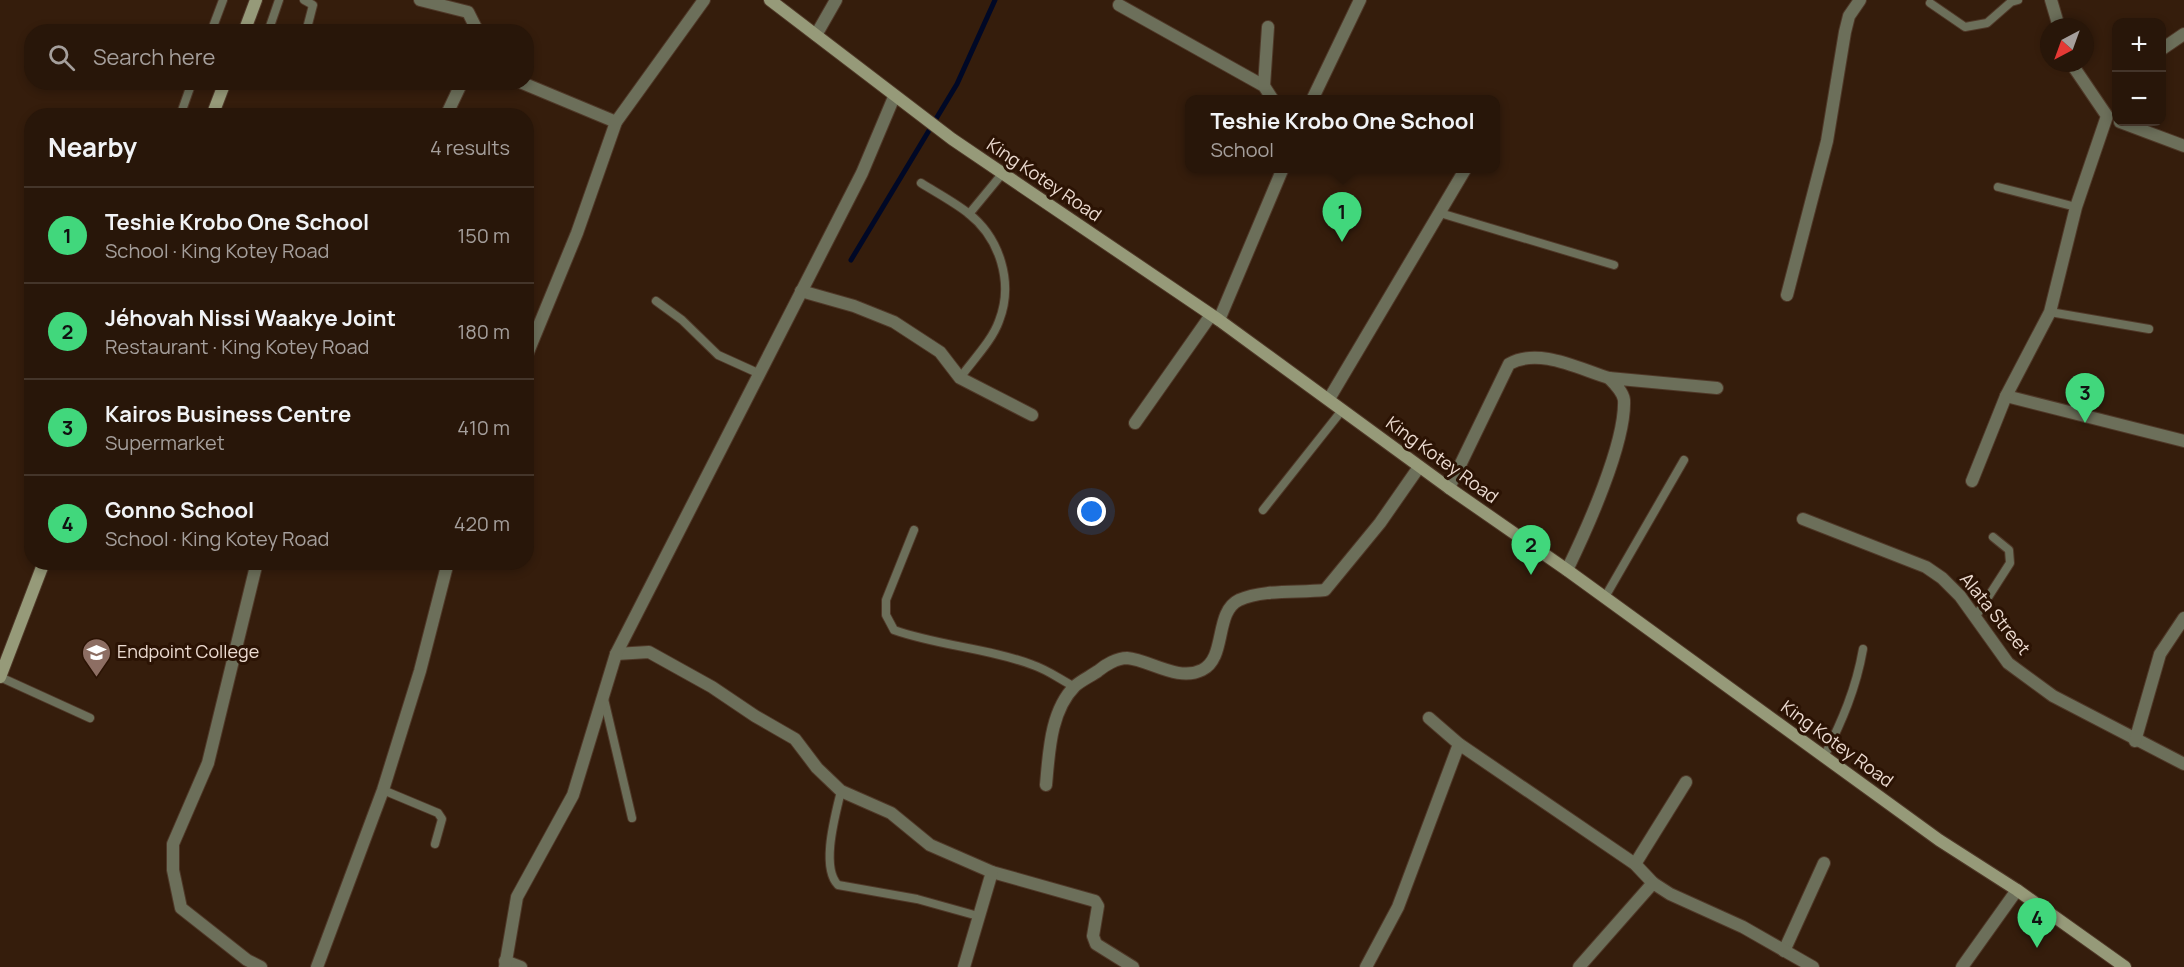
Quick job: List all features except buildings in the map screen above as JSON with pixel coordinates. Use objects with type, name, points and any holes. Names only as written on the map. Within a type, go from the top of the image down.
[{"type":"street","points":[[247,24],[256,0]]},
{"type":"street","points":[[420,0],[468,12],[474,24]]},
{"type":"street","points":[[534,338],[577,233],[616,122],[704,0]]},
{"type":"street","name":"King Kotey Road","points":[[770,0],[894,97],[952,139],[1215,317],[1940,840],[2017,890],[2125,967]]},
{"type":"street","points":[[816,35],[836,0]]},
{"type":"street","points":[[1314,95],[1360,0]]},
{"type":"street","points":[[1787,295],[1827,141],[1849,16],[1860,0]]},
{"type":"street","points":[[2051,0],[2057,18]]},
{"type":"street","points":[[1119,5],[1264,86],[1270,95]]},
{"type":"street","points":[[1264,86],[1269,27]]},
{"type":"street","points":[[2166,46],[2184,34]]},
{"type":"street","points":[[2078,72],[2112,114]]},
{"type":"street","points":[[534,88],[616,122]]},
{"type":"street","points":[[215,108],[222,90]]},
{"type":"street","points":[[450,108],[458,90]]},
{"type":"street","points":[[522,967],[505,964],[517,897],[573,795],[616,654],[861,173],[894,97]]},
{"type":"street","points":[[1972,481],[2006,396],[2050,312],[2076,207],[2114,126]]},
{"type":"street","points":[[2132,126],[2184,146]]},
{"type":"street","points":[[1135,423],[1215,317],[1281,173]]},
{"type":"street","points":[[1329,399],[1463,173]]},
{"type":"street","points":[[801,291],[854,306],[894,322],[940,352],[960,378],[1032,415]]},
{"type":"street","points":[[1449,488],[1509,364],[1518,358],[1540,357],[1609,378],[1717,388]]},
{"type":"street","points":[[1567,570],[1588,525],[1618,438],[1624,399],[1618,387],[1609,378]]},
{"type":"street","points":[[2006,396],[2184,441]]},
{"type":"street","points":[[1046,785],[1051,735],[1063,706],[1075,687],[1107,664],[1125,658],[1189,674],[1204,670],[1211,660],[1228,612],[1238,601],[1259,595],[1325,590],[1380,524],[1419,466]]},
{"type":"street","name":"Alata Street","points":[[1803,519],[1926,567],[1942,578],[1976,616],[2008,663],[2053,696],[2135,741],[2184,764]]},
{"type":"street","points":[[0,677],[41,570]]},
{"type":"street","points":[[255,570],[208,763],[173,844],[173,862],[181,908],[247,960],[261,967]]},
{"type":"street","points":[[317,967],[383,790],[420,671],[446,570]]},
{"type":"street","points":[[2135,741],[2160,654],[2184,618]]},
{"type":"street","points":[[616,654],[649,651],[712,687],[795,739],[817,768],[841,791],[891,813],[930,845],[992,872],[1095,901],[1098,906],[1093,936],[1096,944],[1133,967]]},
{"type":"street","points":[[1429,718],[1459,744],[1635,864],[1653,884],[1743,927],[1813,967]]},
{"type":"street","points":[[1365,967],[1398,907],[1459,744]]},
{"type":"street","points":[[1635,864],[1686,782]]},
{"type":"street","points":[[1784,951],[1824,863]]},
{"type":"street","points":[[964,967],[992,872]]},
{"type":"street","points":[[1579,967],[1653,884]]},
{"type":"street","points":[[1962,967],[2017,890]]},
{"type":"lane","points":[[215,24],[223,0]]},
{"type":"lane","points":[[271,24],[279,0]]},
{"type":"lane","points":[[304,0],[313,5],[308,24]]},
{"type":"lane","points":[[1929,3],[1965,27],[1987,23],[2011,2],[2018,0]]},
{"type":"lane","points":[[183,108],[189,90]]},
{"type":"lane","points":[[969,214],[1002,174]]},
{"type":"lane","points":[[921,183],[969,214],[993,239],[1004,272],[1005,297],[999,322],[960,378]]},
{"type":"lane","points":[[1998,187],[2076,207]]},
{"type":"lane","points":[[1440,213],[1614,265]]},
{"type":"lane","points":[[656,301],[682,320],[718,355],[760,374]]},
{"type":"lane","points":[[2050,312],[2149,329]]},
{"type":"lane","points":[[1263,510],[1343,409]]},
{"type":"lane","points":[[1605,597],[1684,460]]},
{"type":"lane","points":[[914,530],[886,600],[886,615],[894,630],[919,639],[940,640],[1035,666],[1075,687]]},
{"type":"lane","points":[[1976,616],[2010,563],[2009,550],[1993,537]]},
{"type":"lane","points":[[1824,757],[1853,695],[1863,649]]},
{"type":"lane","points":[[0,677],[90,718]]},
{"type":"lane","points":[[603,699],[632,818]]},
{"type":"lane","points":[[383,790],[438,813],[442,819],[435,844]]},
{"type":"lane","points":[[841,791],[830,855],[833,880],[838,885],[917,899],[978,916]]},
{"type":"waterway","points":[[851,260],[957,84],[995,0]]},
{"type":"place","name":"Teshie Krobo One School","points":[[1342,242]]},
{"type":"place","name":"Kairos Business Centre","points":[[2085,423]]},
{"type":"place","name":"Jéhovah Nissi Waakye Joint","points":[[1531,575]]},
{"type":"place","name":"Endpoint College","points":[[96,678]]},
{"type":"place","name":"Gonno School","points":[[2037,948]]}]
